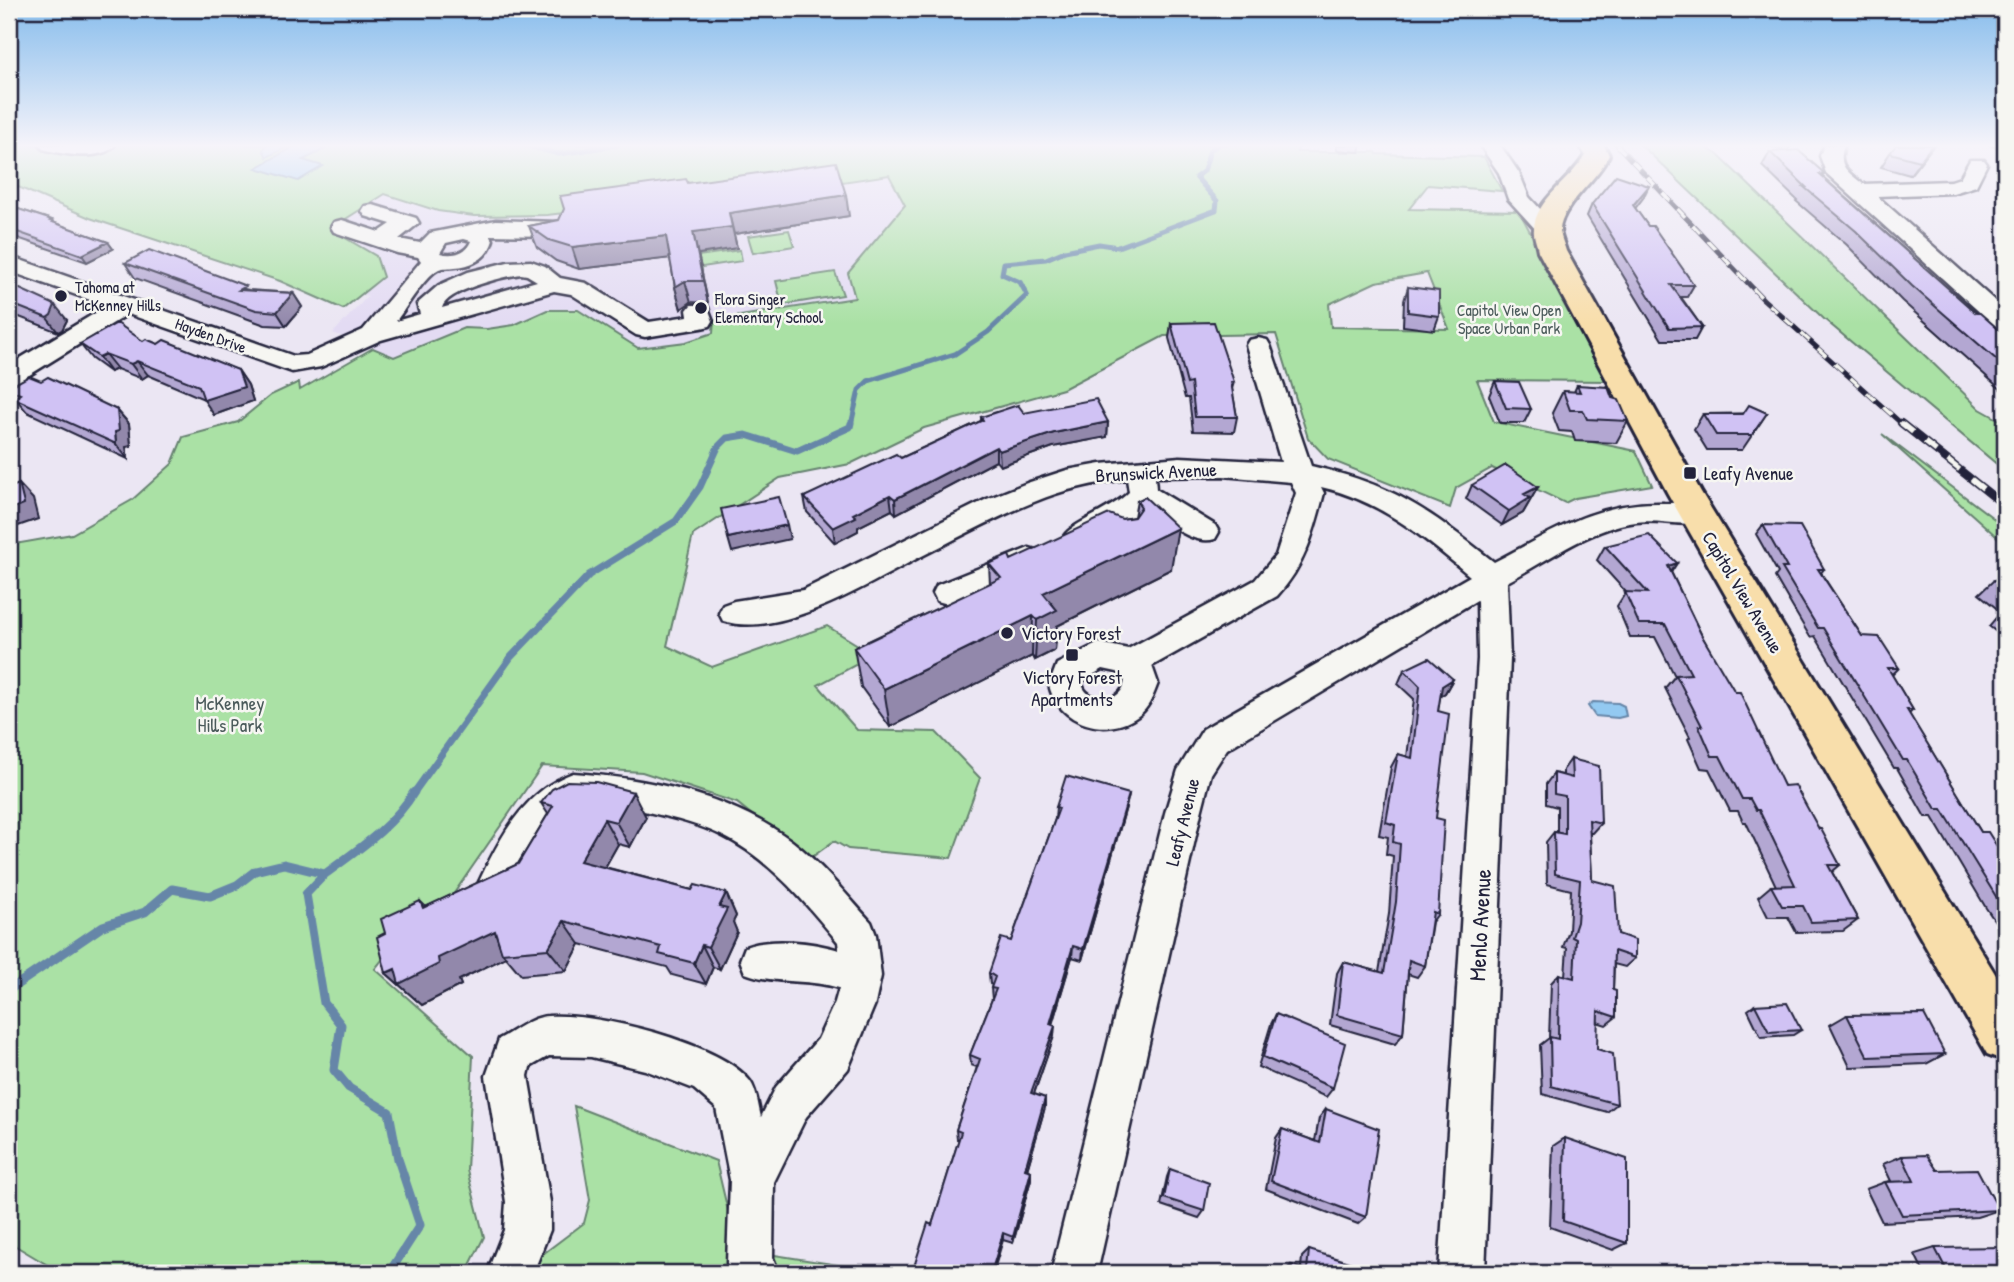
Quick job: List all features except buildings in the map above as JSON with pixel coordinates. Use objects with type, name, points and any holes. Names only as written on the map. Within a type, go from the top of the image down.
[{"type":"main road","points":[[1546,227],[1559,205]]},
{"type":"main road","name":"Capitol View Avenue","points":[[1546,227],[1552,251],[1568,283],[1698,514],[2005,1037]]},
{"type":"street","points":[[1525,205],[1546,227]]},
{"type":"street","points":[[1873,205],[2005,322]]},
{"type":"street","points":[[373,211],[408,223],[381,240]]},
{"type":"street","points":[[372,335],[424,270],[432,256],[431,243],[446,235],[473,233],[496,227],[558,229]]},
{"type":"street","points":[[342,228],[432,256]]},
{"type":"street","name":"Hayden Drive","points":[[9,263],[292,364],[312,362],[372,335],[553,284]]},
{"type":"street","points":[[433,319],[429,304],[449,287],[521,267],[534,268],[553,284],[578,288],[645,330],[701,321],[699,310]]},
{"type":"street","points":[[9,376],[127,305]]},
{"type":"street","points":[[1132,662],[1246,601],[1283,572],[1293,553],[1310,493],[1297,472],[1258,345]]},
{"type":"street","name":"Brunswick Avenue","points":[[734,613],[776,609],[809,600],[986,511],[1039,489],[1087,475],[1141,482],[1212,467],[1297,472],[1352,485],[1402,508],[1451,541],[1492,577]]},
{"type":"street","points":[[948,593],[996,587],[1108,538],[1135,505],[1141,482],[1205,532]]},
{"type":"street","name":"Leafy Avenue","points":[[1074,1273],[1195,770],[1215,738],[1492,577],[1596,521],[1637,512],[1698,514]]},
{"type":"street","name":"Menlo Avenue","points":[[1462,1273],[1494,659],[1492,577]]},
{"type":"street","points":[[496,886],[519,839],[552,803],[573,788],[620,790],[677,804],[734,824],[780,853],[857,935],[860,976],[856,1004],[833,1054],[791,1102],[752,1180]]},
{"type":"street","points":[[759,960],[826,965],[860,976]]},
{"type":"street","points":[[510,1273],[527,1230],[528,1202],[507,1076],[514,1054],[545,1036],[592,1037],[645,1050],[707,1073],[735,1096],[752,1180],[750,1263],[756,1273]]},
{"type":"shaded area","name":"Flora Singer Elementary School","points":[[368,205],[1020,205],[1122,330],[737,416],[596,321],[415,364],[333,333],[368,296],[274,272],[321,234]]},
{"type":"green space","name":"McKenney Hills Park","points":[[60,205],[368,205],[330,229],[376,256],[383,277],[343,309],[280,281],[90,218]]},
{"type":"green space","name":"McKenney Hills Park","points":[[419,205],[634,205],[547,215],[474,216],[438,211]]},
{"type":"green space","name":"McKenney Hills Park","points":[[905,205],[1412,205],[1409,209],[1519,211],[1610,381],[1477,380],[1494,422],[1636,451],[1652,485],[1575,498],[1565,503],[1492,468],[1456,488],[1450,508],[1328,459],[1308,438],[1276,334],[1164,336],[1063,389],[924,428],[850,464],[780,478],[693,535],[667,646],[712,667],[827,626],[874,655],[818,685],[857,730],[936,732],[980,778],[951,858],[848,849],[834,841],[808,860],[737,803],[642,772],[542,766],[441,912],[401,936],[375,969],[473,1056],[467,1170],[484,1237],[466,1273],[61,1273],[9,1242],[9,545],[72,534],[132,500],[172,464],[183,437],[238,422],[271,395],[299,382],[300,390],[373,348],[394,357],[464,328],[487,329],[514,325],[547,310],[578,310],[638,348],[686,342],[713,333],[714,320],[855,298],[848,273]],"holes":[[[1427,273],[1449,329],[1331,327],[1329,304],[1376,282]]]},
{"type":"green space","points":[[1704,205],[1769,205],[1980,409],[2005,423],[2005,471],[1824,319]]},
{"type":"green space","points":[[789,230],[794,246],[753,253],[748,236]]},
{"type":"green space","points":[[740,250],[742,261],[702,267],[702,274],[675,278],[684,258]]},
{"type":"green space","points":[[835,272],[843,295],[782,305],[776,281]]},
{"type":"green space","points":[[1882,434],[2005,527],[2005,544]]},
{"type":"green space","points":[[574,1106],[716,1161],[732,1228],[762,1253],[845,1266],[845,1273],[524,1273],[527,1266],[584,1223],[590,1200]]},
{"type":"water","points":[[1593,702],[1618,703],[1624,706],[1626,716],[1595,716],[1588,706]]},
{"type":"waterway","points":[[851,425],[859,390],[868,381],[955,354],[988,332],[1027,295],[1020,282],[1002,274],[1004,263],[1046,259],[1065,251],[1099,244],[1118,247],[1216,210],[1217,205]]},
{"type":"waterway","points":[[413,794],[511,657],[589,575],[676,521],[700,487],[718,447],[727,438],[746,435],[797,451],[850,427],[851,423]]},
{"type":"waterway","points":[[325,874],[385,827],[414,792]]},
{"type":"waterway","points":[[9,990],[103,926],[145,912],[172,889],[210,896],[237,885],[255,871],[284,864],[325,874]]},
{"type":"waterway","points":[[325,874],[306,894],[324,1003],[341,1025],[334,1070],[349,1088],[389,1112],[398,1159],[420,1225],[389,1273]]},
{"type":"railway","points":[[1674,205],[1763,299],[1903,425]]},
{"type":"railway","points":[[1901,423],[2005,506]]},
{"type":"place","name":"Tahoma at McKenney Hills","points":[[61,296]]},
{"type":"place","name":"Flora Singer Elementary School","points":[[701,308]]},
{"type":"place","name":"Leafy Avenue","points":[[1690,473]]},
{"type":"place","name":"Victory Forest","points":[[1007,633]]},
{"type":"place","name":"Victory Forest Apartments","points":[[1072,655]]},
{"type":"park label","name":"Capitol View Open Space Urban Park","points":[[1509,319]]}]
